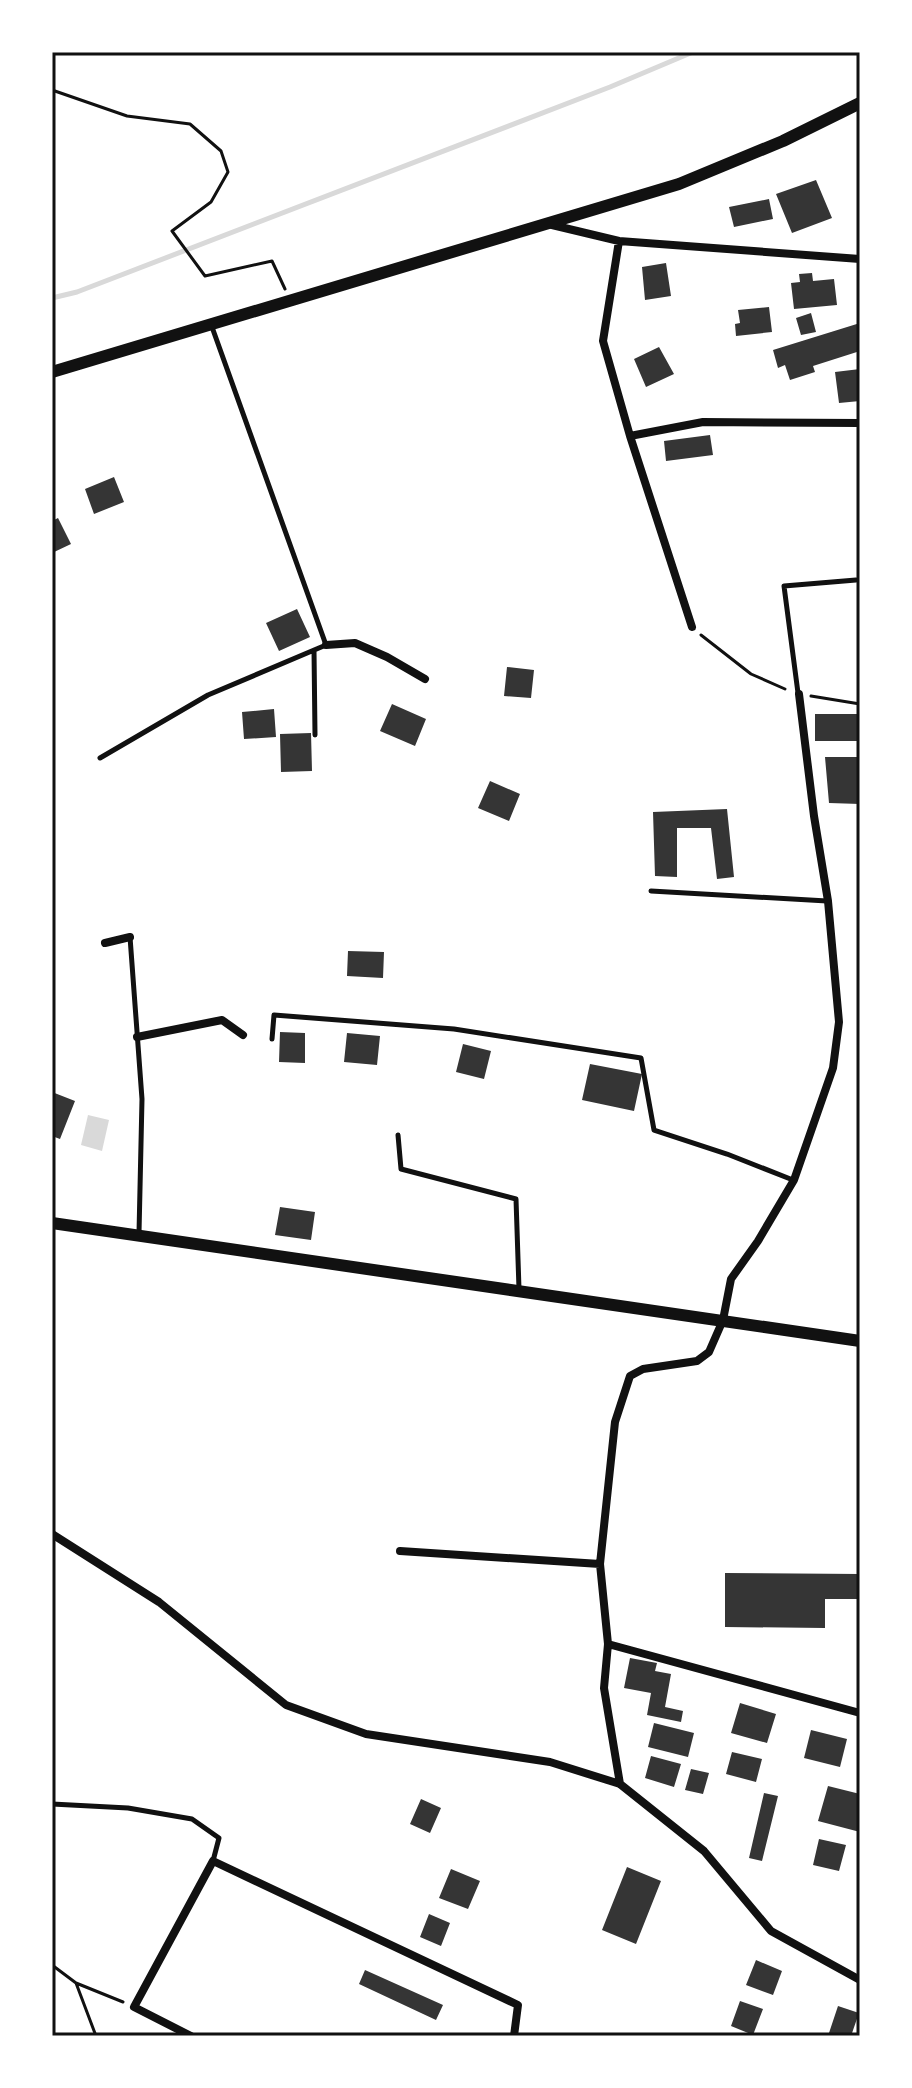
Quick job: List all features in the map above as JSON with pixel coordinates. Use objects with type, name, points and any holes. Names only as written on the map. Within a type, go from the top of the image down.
[{"type":"street","points":[[52,372],[679,184],[783,141],[860,103]]},
{"type":"street","points":[[549,224],[619,241],[860,259]]},
{"type":"street","points":[[619,241],[603,341],[630,436],[692,627]]},
{"type":"street","points":[[630,436],[703,422],[860,423]]},
{"type":"street","points":[[326,645],[355,643],[425,679]]},
{"type":"street","points":[[620,1784],[604,1688],[608,1644],[600,1564],[615,1422],[630,1376],[643,1369],[697,1361],[709,1352],[723,1320],[731,1279],[794,1180],[833,1068],[839,1022],[828,901],[799,694]]},
{"type":"street","points":[[105,943],[130,937]]},
{"type":"street","points":[[137,1037],[222,1020],[243,1035]]},
{"type":"street","points":[[52,1223],[860,1341]]},
{"type":"street","points":[[52,1534],[159,1602],[286,1705],[366,1734],[550,1762],[620,1784],[704,1851],[771,1931],[860,1980]]},
{"type":"street","points":[[400,1551],[600,1564]]},
{"type":"street","points":[[608,1644],[860,1713]]},
{"type":"street","points":[[191,2036],[134,2007],[213,1861],[518,2005],[514,2036]]},
{"type":"lane","points":[[100,758],[208,695],[326,645],[211,325]]},
{"type":"lane","points":[[799,694],[784,586],[856,580]]},
{"type":"lane","points":[[314,650],[315,735]]},
{"type":"lane","points":[[651,891],[828,901]]},
{"type":"lane","points":[[130,937],[142,1099],[139,1234]]},
{"type":"lane","points":[[272,1039],[274,1015],[454,1029],[641,1058],[654,1130],[794,1180]]},
{"type":"lane","points":[[398,1135],[401,1169],[516,1199],[519,1291]]},
{"type":"lane","points":[[52,1804],[128,1808],[192,1819],[219,1838],[213,1861]]},
{"type":"path","points":[[52,90],[127,116],[190,124],[221,151],[228,172],[211,202],[172,231],[205,276],[272,261],[290,301]]},
{"type":"path","points":[[692,627],[751,674],[799,694],[860,704]]},
{"type":"path","points":[[52,1965],[76,1983],[134,2007]]},
{"type":"path","points":[[76,1983],[96,2036]]},
{"type":"shaded area","points":[[88,1115],[109,1120],[102,1151],[81,1145]]},
{"type":"building","points":[[816,180],[832,218],[792,233],[776,194]]},
{"type":"building","points":[[769,199],[773,219],[734,227],[729,207]]},
{"type":"building","points":[[666,263],[671,296],[645,300],[642,267]]},
{"type":"building","points":[[812,273],[813,281],[834,279],[837,305],[794,309],[791,283],[800,282],[799,274]]},
{"type":"building","points":[[769,307],[772,332],[736,336],[735,324],[740,323],[738,310]]},
{"type":"building","points":[[811,313],[816,332],[801,335],[796,318]]},
{"type":"building","points":[[860,323],[860,351],[813,366],[815,372],[790,380],[785,365],[778,368],[773,350]]},
{"type":"building","points":[[659,347],[674,374],[646,387],[634,359]]},
{"type":"building","points":[[860,369],[860,401],[839,403],[835,372]]},
{"type":"building","points":[[710,435],[713,455],[666,461],[664,441]]},
{"type":"building","points":[[114,477],[124,502],[94,514],[85,489]]},
{"type":"building","points":[[58,518],[71,544],[52,553],[52,521]]},
{"type":"building","points":[[297,609],[310,637],[279,651],[266,623]]},
{"type":"building","points":[[507,667],[534,670],[531,698],[504,696]]},
{"type":"building","points":[[392,704],[426,719],[415,746],[380,731]]},
{"type":"building","points":[[274,709],[276,737],[244,739],[242,712]]},
{"type":"building","points":[[815,714],[860,714],[860,741],[815,741]]},
{"type":"building","points":[[311,733],[312,771],[281,772],[280,734]]},
{"type":"building","points":[[825,757],[860,757],[860,804],[829,803]]},
{"type":"building","points":[[490,781],[520,794],[509,821],[478,808]]},
{"type":"building","points":[[727,809],[734,877],[717,879],[711,828],[677,828],[677,877],[655,876],[653,812]]},
{"type":"building","points":[[348,951],[384,952],[383,978],[347,976]]},
{"type":"building","points":[[280,1032],[305,1033],[305,1063],[279,1062]]},
{"type":"building","points":[[347,1033],[380,1036],[377,1065],[344,1062]]},
{"type":"building","points":[[463,1044],[491,1051],[484,1079],[456,1072]]},
{"type":"building","points":[[590,1064],[642,1074],[634,1111],[582,1100]]},
{"type":"building","points":[[52,1092],[75,1101],[60,1139],[52,1136]]},
{"type":"building","points":[[280,1207],[315,1212],[311,1240],[275,1235]]},
{"type":"building","points":[[725,1573],[860,1574],[860,1599],[825,1599],[825,1628],[725,1627]]},
{"type":"building","points":[[630,1658],[657,1663],[655,1671],[671,1674],[665,1707],[683,1711],[681,1722],[647,1715],[651,1693],[624,1688]]},
{"type":"building","points":[[740,1703],[776,1714],[767,1743],[731,1733]]},
{"type":"building","points":[[654,1723],[694,1733],[688,1757],[648,1747]]},
{"type":"building","points":[[811,1730],[847,1739],[840,1767],[804,1758]]},
{"type":"building","points":[[732,1752],[762,1759],[756,1782],[726,1774]]},
{"type":"building","points":[[651,1756],[681,1764],[674,1787],[645,1778]]},
{"type":"building","points":[[691,1769],[709,1773],[703,1794],[685,1790]]},
{"type":"building","points":[[828,1786],[860,1794],[860,1832],[818,1821]]},
{"type":"building","points":[[764,1793],[778,1796],[762,1861],[749,1858]]},
{"type":"building","points":[[421,1799],[441,1808],[430,1833],[410,1824]]},
{"type":"building","points":[[819,1839],[846,1845],[839,1871],[813,1865]]},
{"type":"building","points":[[627,1867],[661,1881],[636,1944],[602,1930]]},
{"type":"building","points":[[451,1869],[480,1881],[468,1909],[439,1898]]},
{"type":"building","points":[[429,1914],[450,1923],[441,1946],[420,1937]]},
{"type":"building","points":[[756,1960],[782,1971],[773,1995],[746,1985]]},
{"type":"building","points":[[365,1970],[443,2005],[436,2020],[359,1984]]},
{"type":"building","points":[[740,2001],[763,2009],[753,2035],[731,2026]]},
{"type":"building","points":[[838,2006],[859,2013],[851,2036],[828,2036]]},
{"type":"waterway","points":[[52,298],[77,292],[610,87],[693,52]]}]
